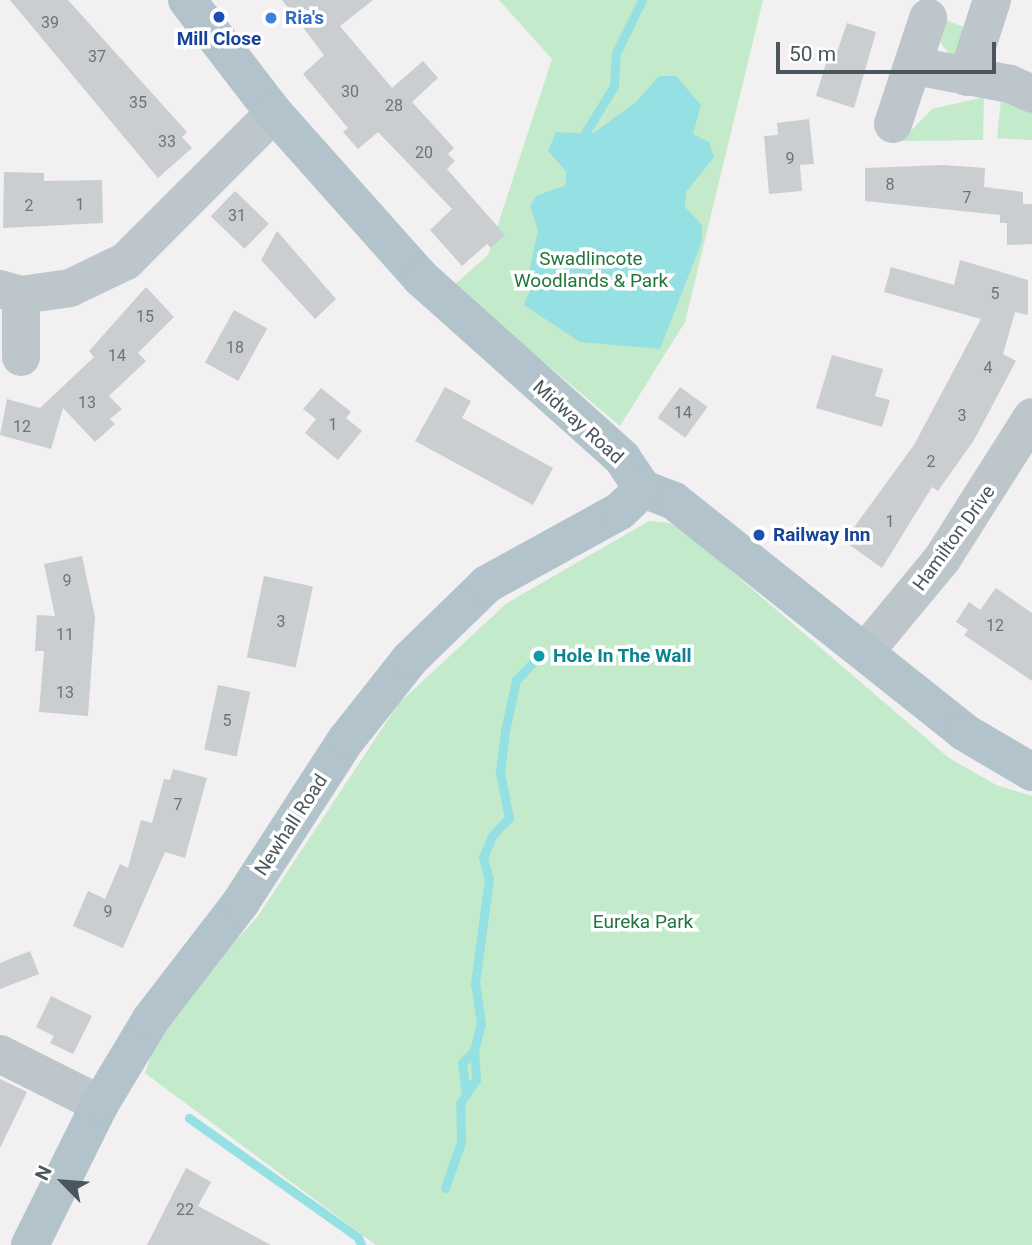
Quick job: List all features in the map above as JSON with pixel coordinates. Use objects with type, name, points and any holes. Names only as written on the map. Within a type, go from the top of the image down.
[{"type":"main road","name":"Midway Road","points":[[187,0],[274,113],[421,278],[622,458],[643,489]]},
{"type":"main road","points":[[643,489],[674,501],[964,732],[1032,772]]},
{"type":"main road","name":"Newhall Road","points":[[30,1245],[100,1104],[151,1019],[241,902],[346,740],[410,659],[487,584],[620,511],[643,489]]},
{"type":"street","points":[[967,77],[992,0]]},
{"type":"street","points":[[893,124],[915,66],[928,18]]},
{"type":"street","points":[[915,66],[1032,94]]},
{"type":"street","points":[[21,357],[11,292],[70,288],[125,261],[274,113]]},
{"type":"street","name":"Hamilton Drive","points":[[865,652],[942,559],[1032,417]]},
{"type":"street","points":[[0,1054],[100,1104]]},
{"type":"green space","name":"Swadlincote Woodlands & Park","points":[[499,0],[763,0],[685,322],[620,426],[453,286],[488,255],[552,59]]},
{"type":"green space","points":[[938,17],[972,30],[958,64],[941,44]]},
{"type":"green space","points":[[984,97],[983,140],[901,141],[932,109]]},
{"type":"green space","points":[[1001,100],[1032,112],[1032,140],[997,138]]},
{"type":"green space","name":"Eureka Park","points":[[649,521],[670,523],[688,534],[949,758],[996,785],[1032,796],[1032,1245],[376,1245],[145,1073],[163,1020],[258,916],[399,703],[507,603]]},
{"type":"water","points":[[659,76],[676,76],[701,105],[693,134],[709,142],[714,157],[686,192],[685,207],[702,225],[702,241],[660,349],[580,342],[524,305],[533,283],[530,268],[538,230],[530,206],[536,196],[566,185],[566,171],[548,151],[556,132],[592,134],[635,103]]},
{"type":"building","points":[[10,0],[68,0],[187,132],[182,137],[192,148],[158,178]]},
{"type":"building","points":[[282,0],[373,0],[340,26],[392,88],[423,61],[438,78],[412,102],[454,148],[448,154],[455,161],[447,169],[505,235],[491,248],[487,244],[462,266],[430,230],[452,209],[378,132],[358,149],[343,132],[348,128],[303,74],[324,55]]},
{"type":"building","points":[[847,23],[876,32],[854,108],[816,96],[829,53],[836,55]]},
{"type":"building","points":[[809,119],[814,164],[800,165],[802,191],[769,194],[764,136],[778,135],[777,123]]},
{"type":"building","points":[[944,165],[985,168],[984,187],[1023,192],[1023,204],[1032,204],[1032,244],[1007,245],[1007,223],[1000,223],[1000,215],[865,201],[865,168]]},
{"type":"building","points":[[4,172],[44,173],[44,181],[102,180],[103,223],[3,228]]},
{"type":"building","points":[[235,191],[269,224],[244,249],[211,216]]},
{"type":"building","points":[[277,231],[336,299],[315,319],[261,260]]},
{"type":"building","points":[[960,260],[1028,280],[1028,315],[1015,312],[1003,354],[1016,361],[974,440],[938,491],[932,487],[882,568],[844,541],[914,445],[981,319],[884,292],[891,267],[954,285]]},
{"type":"building","points":[[146,287],[174,317],[138,353],[146,361],[109,396],[122,409],[110,419],[115,424],[95,442],[63,408],[51,449],[0,435],[7,399],[40,408],[94,357],[89,351]]},
{"type":"building","points":[[234,310],[267,328],[238,381],[205,362]]},
{"type":"building","points":[[832,355],[883,369],[875,396],[890,400],[882,427],[816,408]]},
{"type":"building","points":[[445,387],[471,401],[462,418],[553,468],[533,505],[415,441]]},
{"type":"building","points":[[680,387],[708,407],[685,438],[658,418]]},
{"type":"building","points":[[321,388],[351,412],[346,418],[362,431],[338,460],[305,433],[316,419],[303,409]]},
{"type":"building","points":[[82,556],[95,617],[88,716],[39,712],[44,651],[35,651],[37,615],[55,616],[44,564]]},
{"type":"building","points":[[264,576],[313,586],[296,668],[247,657]]},
{"type":"building","points":[[996,588],[1032,613],[1032,681],[964,635],[968,630],[956,622],[969,602],[980,610]]},
{"type":"building","points":[[218,685],[250,692],[237,756],[204,750]]},
{"type":"building","points":[[173,769],[207,778],[185,858],[165,852],[123,948],[73,926],[88,891],[105,899],[120,864],[128,868],[141,820],[152,823],[164,779],[170,780]]},
{"type":"building","points":[[30,951],[39,974],[0,989],[0,963]]},
{"type":"building","points":[[51,996],[92,1016],[73,1054],[50,1043],[54,1036],[36,1027]]},
{"type":"building","points":[[0,1079],[27,1092],[0,1148]]},
{"type":"building","points":[[186,1168],[211,1182],[198,1206],[271,1245],[147,1245]]},
{"type":"waterway","points":[[584,135],[614,86],[616,53],[642,0]]},
{"type":"waterway","points":[[445,1188],[461,1142],[460,1103],[476,1079],[474,1051],[481,1023],[475,983],[489,880],[483,858],[492,836],[509,818],[500,772],[505,731],[516,680],[539,656]]},
{"type":"waterway","points":[[466,1095],[462,1063],[474,1051]]},
{"type":"waterway","points":[[189,1118],[358,1237],[361,1245]]},
{"type":"place","name":"Mill Close","points":[[219,17]]},
{"type":"place","name":"Ria's","points":[[271,18]]},
{"type":"place","name":"Railway Inn","points":[[759,535]]},
{"type":"place","name":"Hole In The Wall","points":[[539,656]]}]
